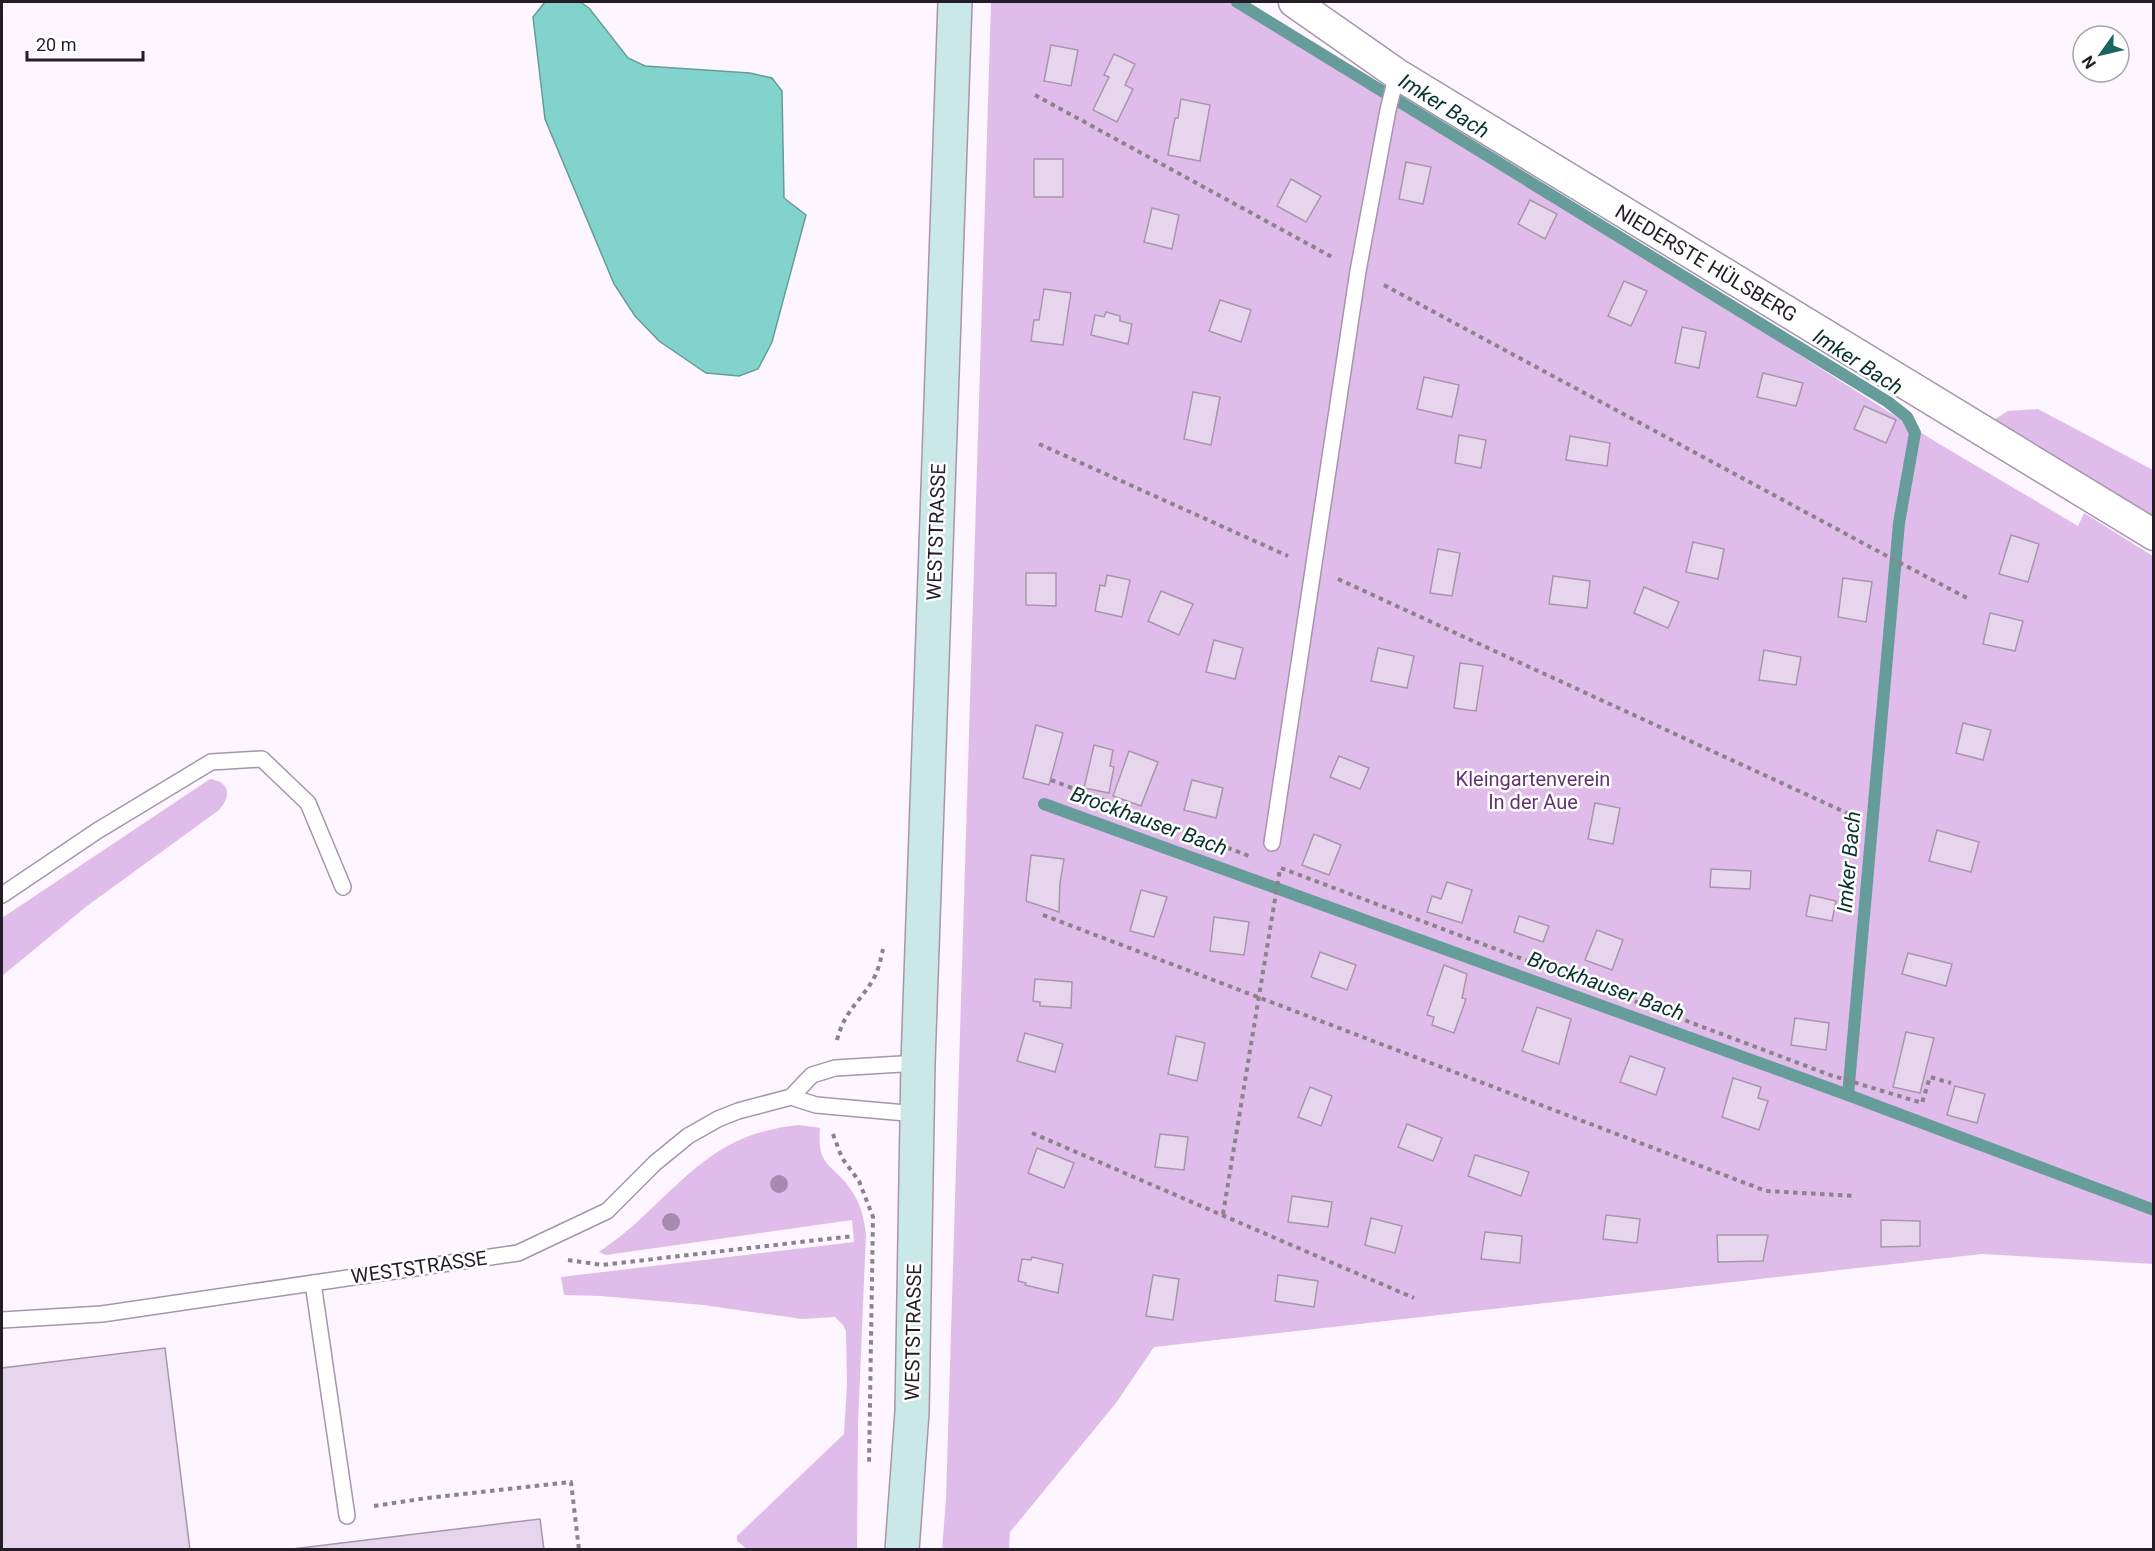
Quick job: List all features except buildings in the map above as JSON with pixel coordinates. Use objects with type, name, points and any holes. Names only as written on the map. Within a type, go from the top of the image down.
[{"type":"street","name":"WESTSTRASSE","points":[[902,1550],[912,1412],[918,1063],[955,2]]},
{"type":"street","name":"NIEDERSTE HÜLSBERG","points":[[1294,2],[1395,81],[2154,536]]},
{"type":"lane","points":[[1272,843],[1358,271],[1395,81]]},
{"type":"lane","points":[[2,896],[97,831],[211,762],[262,759],[309,803],[343,887]]},
{"type":"lane","points":[[917,1114],[816,1105],[791,1097],[812,1075],[835,1068],[918,1063]]},
{"type":"lane","name":"WESTSTRASSE","points":[[2,1320],[102,1314],[518,1253],[607,1211],[655,1163],[688,1136],[706,1125],[738,1111],[791,1097]]},
{"type":"lane","points":[[313,1283],[346,1513]]},
{"type":"path","points":[[1035,95],[1969,599]]},
{"type":"path","points":[[1039,444],[1313,567],[1849,814]]},
{"type":"path","points":[[1051,780],[1258,859]]},
{"type":"path","points":[[1223,1214],[1273,899],[1280,868],[1871,1089],[1922,1103],[1930,1077],[1951,1083]]},
{"type":"path","points":[[1043,915],[1766,1191],[1855,1196]]},
{"type":"path","points":[[1032,1133],[1414,1298]]},
{"type":"path","points":[[833,1134],[842,1158],[859,1181],[873,1217],[869,1467]]},
{"type":"path","points":[[518,1253],[602,1265],[853,1236]]},
{"type":"path","points":[[346,1513],[428,1498],[571,1482],[579,1550]]},
{"type":"green space","name":"Kleingartenverein In der Aue","points":[[991,2],[1246,2],[1936,442],[2078,526],[2084,513],[2153,556],[2153,1264],[1982,1254],[1154,1347],[1116,1403],[1010,1532],[1009,1549],[942,1550],[946,1499]]},
{"type":"green space","points":[[2038,409],[2153,470],[2153,529],[1987,424],[2008,411]]},
{"type":"green space","points":[[210,779],[222,783],[227,791],[226,800],[219,810],[87,906],[2,976],[2,918]]},
{"type":"green space","points":[[799,1125],[820,1128],[821,1152],[824,1159],[856,1198],[862,1212],[866,1234],[858,1424],[857,1549],[747,1549],[737,1541],[737,1536],[844,1434],[847,1384],[846,1331],[835,1317],[802,1319],[703,1305],[564,1295],[561,1277],[854,1242],[852,1220],[606,1255],[599,1252],[631,1228],[690,1173],[726,1147],[747,1137]]},
{"type":"shaded area","points":[[545,2],[580,2],[589,8],[628,58],[645,66],[750,73],[772,78],[782,91],[784,198],[806,215],[772,342],[758,369],[739,376],[706,373],[659,341],[635,316],[614,284],[545,119],[533,17]]},
{"type":"waterway","name":"Imker Bach","points":[[1237,2],[1888,402],[1907,417],[1915,433],[1899,523],[1848,1095]]},
{"type":"waterway","name":"Brockhauser Bach","points":[[1044,804],[1848,1095],[2154,1210]]}]
